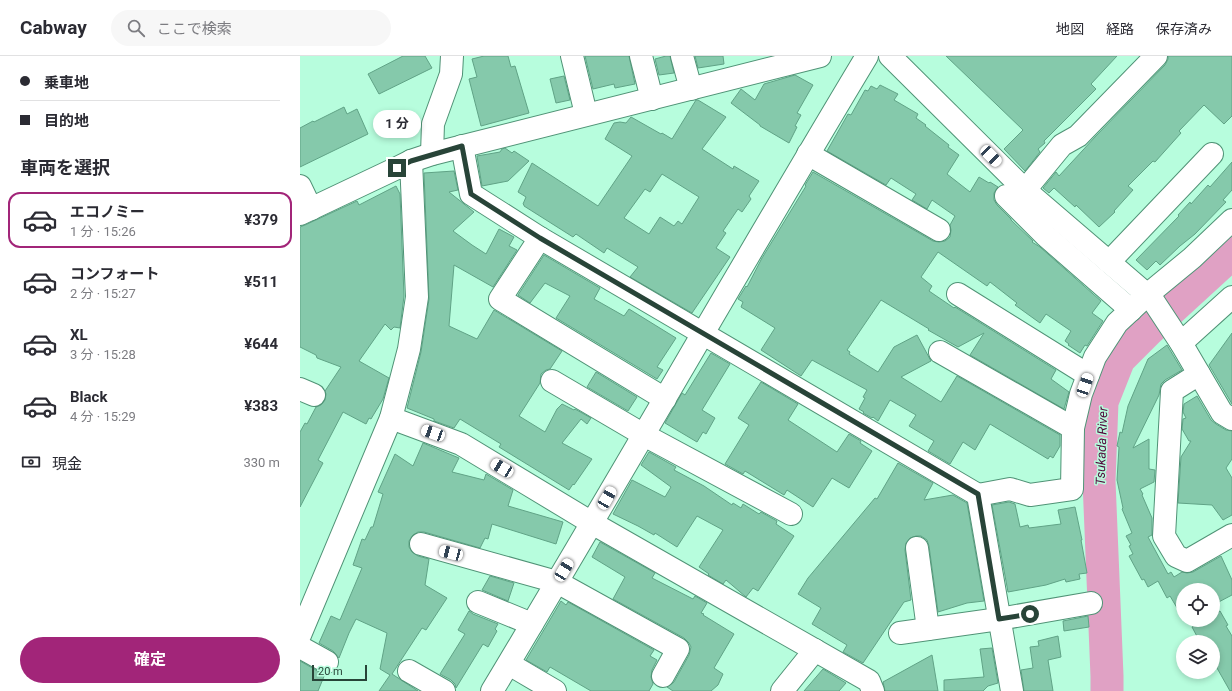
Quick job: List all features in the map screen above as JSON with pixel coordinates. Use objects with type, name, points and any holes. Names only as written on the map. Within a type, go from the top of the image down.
[{"type":"street","points":[[432,154],[433,124],[451,74],[452,56]]},
{"type":"street","points":[[572,56],[586,114]]},
{"type":"street","points":[[641,56],[652,99]]},
{"type":"street","points":[[682,56],[691,89]]},
{"type":"street","points":[[300,186],[306,212],[411,161],[432,154],[820,56]]},
{"type":"street","points":[[492,691],[644,436],[808,154],[867,56]]},
{"type":"street","points":[[890,56],[1016,193],[1058,246],[1132,310]]},
{"type":"street","points":[[1016,193],[1062,145],[1078,136],[1156,56]]},
{"type":"street","points":[[462,146],[471,194],[540,238],[978,494],[1010,489],[1030,495],[1072,488],[1073,428],[1081,394],[1095,357],[1117,323],[1150,297],[1232,220]]},
{"type":"street","points":[[808,154],[939,230]]},
{"type":"street","points":[[1109,262],[1212,154]]},
{"type":"street","points":[[300,635],[391,418],[409,349],[417,297],[411,161]]},
{"type":"street","points":[[1016,193],[1109,262],[1150,297],[1179,340],[1222,413],[1232,419]]},
{"type":"street","points":[[540,238],[500,299],[665,399]]},
{"type":"street","points":[[958,294],[1088,375]]},
{"type":"street","points":[[1179,340],[1232,297]]},
{"type":"street","points":[[940,352],[1073,428]]},
{"type":"street","points":[[1199,374],[1172,391],[1164,536],[1176,556],[1187,561],[1232,536]]},
{"type":"street","points":[[552,381],[644,436],[791,514]]},
{"type":"street","points":[[391,418],[461,444],[592,523],[869,682],[873,691]]},
{"type":"street","points":[[978,494],[1012,691]]},
{"type":"street","points":[[421,544],[557,582],[678,649],[663,676]]},
{"type":"street","points":[[917,548],[928,629]]},
{"type":"street","points":[[478,602],[532,624]]},
{"type":"street","points":[[900,633],[999,619],[1091,603]]},
{"type":"street","points":[[300,647],[327,662]]},
{"type":"street","points":[[782,691],[815,650]]},
{"type":"street","points":[[509,664],[555,691]]},
{"type":"street","points":[[409,671],[444,691]]},
{"type":"building","points":[[403,56],[425,56],[432,68],[379,94],[368,74]]},
{"type":"building","points":[[484,56],[508,56],[511,67],[515,66],[529,113],[481,126],[469,79],[477,77],[472,59]]},
{"type":"building","points":[[585,56],[629,56],[635,84],[615,88],[614,84],[593,89]]},
{"type":"building","points":[[670,56],[674,73],[659,75],[655,59]]},
{"type":"building","points":[[695,56],[723,56],[724,64],[698,68]]},
{"type":"building","points":[[946,56],[1117,56],[1091,84],[1096,89],[1044,141],[1045,143],[1038,149],[1040,152],[1025,171],[1004,149],[1023,130]]},
{"type":"building","points":[[1168,56],[1232,56],[1232,116],[1224,124],[1204,105],[1179,131],[1181,133],[1155,162],[1153,161],[1128,186],[1133,190],[1114,211],[1115,212],[1099,227],[1076,205],[1075,207],[1054,188],[1049,193],[1043,188],[1056,172],[1059,176],[1165,65]]},
{"type":"building","points":[[795,75],[813,85],[797,113],[801,115],[789,143],[760,126],[731,103],[741,89],[755,100],[764,84]]},
{"type":"building","points":[[564,76],[570,100],[556,103],[550,79]]},
{"type":"building","points":[[880,85],[898,94],[894,100],[918,114],[916,118],[926,125],[925,126],[949,145],[948,147],[959,155],[947,174],[970,192],[979,177],[998,187],[994,193],[994,200],[997,205],[1033,241],[1032,242],[1040,247],[1101,301],[1092,313],[1103,321],[1087,346],[1085,345],[1080,353],[1068,345],[1069,344],[1065,341],[1071,331],[1046,314],[1040,323],[1015,305],[1017,303],[990,282],[987,286],[938,252],[921,277],[932,286],[929,291],[954,308],[955,307],[1056,370],[1051,379],[1069,392],[1064,409],[970,355],[984,333],[958,347],[881,300],[847,350],[850,352],[849,354],[878,372],[894,347],[917,335],[931,361],[901,377],[941,402],[957,376],[1060,435],[1060,446],[1053,458],[1050,456],[1048,459],[990,424],[975,450],[963,442],[950,464],[928,451],[934,441],[909,426],[916,415],[890,400],[878,421],[863,413],[864,412],[859,409],[865,398],[863,397],[867,390],[812,360],[801,376],[761,350],[775,328],[741,307],[743,302],[738,299],[746,286],[747,287],[762,258],[813,172],[933,241],[945,241],[950,237],[950,225],[955,216],[932,200],[927,209],[912,200],[916,194],[891,178],[886,185],[827,151],[848,114],[851,115],[865,90],[868,91],[871,86],[877,89]]},
{"type":"building","points":[[696,100],[698,100],[726,117],[702,149],[733,169],[734,166],[759,181],[749,196],[751,199],[742,212],[738,209],[723,231],[726,233],[716,248],[730,257],[692,313],[630,277],[638,267],[607,248],[604,253],[576,234],[573,237],[524,206],[523,204],[526,197],[518,192],[532,163],[598,206],[632,156],[605,139],[614,123],[626,123],[631,117],[672,139]],"holes":[[[662,174],[699,197],[682,224],[678,221],[674,226],[660,217],[649,234],[624,218],[645,189],[650,192]]]},
{"type":"building","points":[[344,107],[347,114],[357,109],[368,134],[300,167],[300,128]]},
{"type":"building","points":[[505,148],[512,153],[514,151],[529,161],[508,181],[482,186],[477,156],[500,152]]},
{"type":"building","points":[[1232,162],[1232,190],[1223,200],[1226,202],[1195,234],[1160,265],[1156,261],[1147,270],[1136,260],[1179,216],[1178,215],[1190,202],[1191,204],[1208,185],[1210,187]]},
{"type":"building","points":[[454,171],[458,190],[449,192],[474,212],[453,231],[486,254],[499,229],[514,237],[509,246],[517,250],[493,287],[454,265],[449,326],[477,339],[494,310],[562,351],[550,369],[541,374],[540,383],[519,416],[545,432],[557,409],[562,404],[591,418],[587,424],[581,419],[562,443],[592,459],[569,490],[499,447],[501,444],[460,419],[454,428],[434,421],[434,419],[407,408],[421,352],[429,299],[424,173]]},
{"type":"building","points":[[396,186],[400,194],[404,296],[400,328],[394,327],[391,330],[385,324],[359,361],[389,378],[383,399],[371,419],[369,418],[366,424],[343,412],[318,460],[323,463],[300,507],[300,432],[305,423],[307,424],[316,407],[321,405],[325,400],[325,391],[341,367],[317,358],[316,355],[300,347],[300,227],[357,201],[359,205]]},
{"type":"building","points":[[544,255],[600,288],[594,299],[624,316],[629,309],[676,338],[657,367],[663,370],[657,379],[556,318],[570,296],[545,283],[530,303],[518,295]]},
{"type":"building","points":[[1232,333],[1232,404],[1209,365]]},
{"type":"building","points":[[1167,345],[1182,370],[1161,384],[1159,395],[1133,448],[1149,439],[1149,469],[1155,470],[1154,482],[1140,489],[1152,518],[1152,535],[1148,537],[1168,574],[1171,572],[1174,577],[1182,572],[1193,572],[1221,556],[1232,580],[1232,595],[1220,601],[1220,583],[1176,583],[1176,606],[1170,596],[1167,598],[1158,581],[1148,587],[1144,579],[1142,580],[1129,556],[1133,554],[1129,546],[1131,545],[1126,536],[1132,533],[1122,509],[1117,480],[1119,447],[1117,446],[1120,432],[1122,433],[1128,406],[1148,359]]},
{"type":"building","points":[[711,353],[730,364],[702,410],[715,418],[706,434],[703,432],[697,442],[665,423],[682,393],[685,395]]},
{"type":"building","points":[[596,372],[637,397],[628,411],[587,387]]},
{"type":"building","points":[[761,382],[798,404],[788,420],[837,452],[849,434],[861,441],[860,443],[872,451],[849,488],[832,478],[813,507],[787,490],[784,495],[745,471],[743,474],[725,464],[749,425],[738,418]]},
{"type":"building","points":[[1197,396],[1211,420],[1226,430],[1232,431],[1232,459],[1226,468],[1232,478],[1232,515],[1223,520],[1212,505],[1178,503],[1181,457],[1191,441],[1189,441],[1182,429],[1183,419],[1186,418],[1183,412],[1184,404]]},
{"type":"building","points":[[423,443],[459,458],[452,472],[484,480],[486,474],[513,490],[508,506],[563,522],[556,544],[492,524],[488,539],[485,538],[480,548],[424,532],[418,532],[413,535],[409,541],[409,547],[412,552],[418,556],[429,559],[425,585],[447,598],[426,630],[422,628],[392,674],[418,691],[379,691],[390,675],[380,669],[387,633],[356,619],[339,658],[333,651],[319,643],[331,616],[340,620],[362,568],[353,565],[362,539],[365,540],[371,527],[373,527],[383,494],[378,492],[395,454],[413,466]]},
{"type":"building","points":[[649,452],[676,467],[674,470],[704,486],[732,505],[733,503],[741,508],[743,504],[759,514],[761,512],[777,521],[776,524],[794,536],[758,591],[753,588],[746,597],[726,580],[723,584],[708,575],[709,574],[699,567],[723,530],[697,516],[677,547],[655,533],[654,535],[613,514],[632,480],[665,497],[671,487],[641,465]]},
{"type":"building","points":[[898,463],[933,483],[924,500],[953,495],[967,503],[984,601],[967,603],[938,612],[927,540],[921,536],[910,538],[906,543],[905,550],[911,600],[904,602],[863,663],[843,652],[847,645],[812,624],[821,608],[798,594],[808,578],[875,498],[877,499]]},
{"type":"building","points":[[1009,502],[1015,504],[1020,527],[1028,525],[1029,528],[1061,524],[1058,510],[1075,507],[1087,573],[1079,574],[1080,579],[1066,582],[1065,579],[1046,585],[1008,592],[992,505]]},
{"type":"building","points":[[600,542],[655,573],[652,578],[693,599],[695,596],[707,603],[701,613],[734,634],[714,668],[723,674],[718,685],[711,691],[673,691],[667,687],[674,682],[689,655],[691,647],[684,638],[613,599],[625,577],[592,557]]},
{"type":"building","points":[[490,576],[514,583],[508,601],[482,590]]},
{"type":"building","points":[[561,601],[566,605],[568,602],[654,650],[650,656],[657,660],[652,670],[651,677],[653,684],[649,691],[591,691],[550,667],[547,672],[526,660]]},
{"type":"building","points":[[469,611],[498,624],[495,629],[497,631],[488,647],[483,644],[456,688],[455,684],[451,680],[440,674],[465,634],[458,630]]},
{"type":"building","points":[[1220,611],[1232,636],[1232,691],[1230,691],[1220,673],[1220,635],[1196,635],[1192,627],[1220,627]]},
{"type":"building","points":[[1088,616],[1089,627],[1064,631],[1063,621]]},
{"type":"building","points":[[1058,636],[1061,657],[1048,660],[1053,691],[1024,691],[1021,670],[1033,668],[1030,647],[1039,646],[1038,641]]},
{"type":"building","points":[[992,648],[998,683],[988,686],[983,691],[944,691],[944,680],[984,677],[980,649]]},
{"type":"building","points":[[932,655],[938,691],[885,691],[883,682]]},
{"type":"building","points":[[300,661],[325,674],[318,691],[300,691]]},
{"type":"building","points":[[823,669],[846,683],[839,691],[804,691]]},
{"type":"waterway","name":"Tsukada River","points":[[1107,691],[1099,481],[1102,402],[1119,359],[1148,330],[1232,253]]},
{"type":"route","points":[[397,168],[411,161],[462,146],[471,194],[540,238],[978,494],[999,619],[1030,614]]}]
